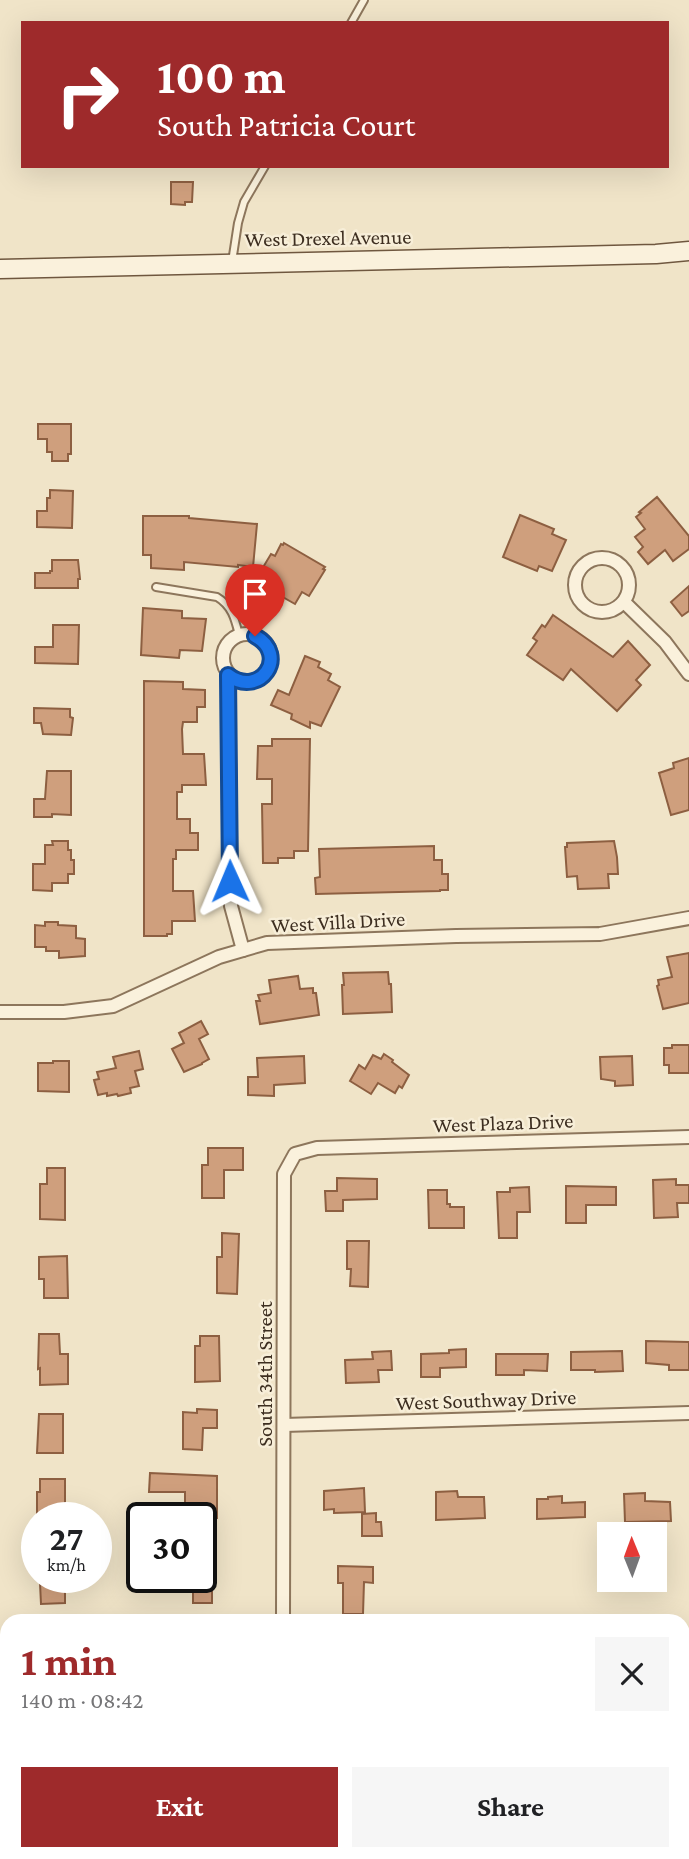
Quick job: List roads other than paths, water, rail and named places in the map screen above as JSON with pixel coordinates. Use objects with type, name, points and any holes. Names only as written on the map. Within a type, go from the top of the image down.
[{"type":"street","name":"West Drexel Avenue","points":[[0,269],[689,253]]},
{"type":"street","points":[[603,558],[623,567],[627,573],[629,588],[624,602],[610,612],[601,613],[584,606],[575,591],[577,574],[582,566],[603,558]]},
{"type":"street","points":[[624,602],[665,642],[689,674]]},
{"type":"street","points":[[228,675],[242,682],[258,680],[269,669],[271,653],[267,645],[255,636],[239,635],[226,645],[223,652],[224,668],[228,675],[231,906],[243,950]]},
{"type":"street","name":"West Villa Drive","points":[[0,1012],[64,1013],[113,1006],[219,957],[267,943],[600,934],[689,918]]},
{"type":"street","name":"West Plaza Drive","points":[[317,1148],[689,1137]]},
{"type":"street","name":"South 34th Street","points":[[283,1614],[284,1174],[295,1153],[317,1148]]},
{"type":"street","name":"West Southway Drive","points":[[284,1425],[689,1413]]},
{"type":"lane","points":[[352,21],[364,0]]},
{"type":"lane","points":[[232,264],[244,202],[264,168]]},
{"type":"lane","points":[[156,587],[217,597],[231,610],[239,635]]}]
